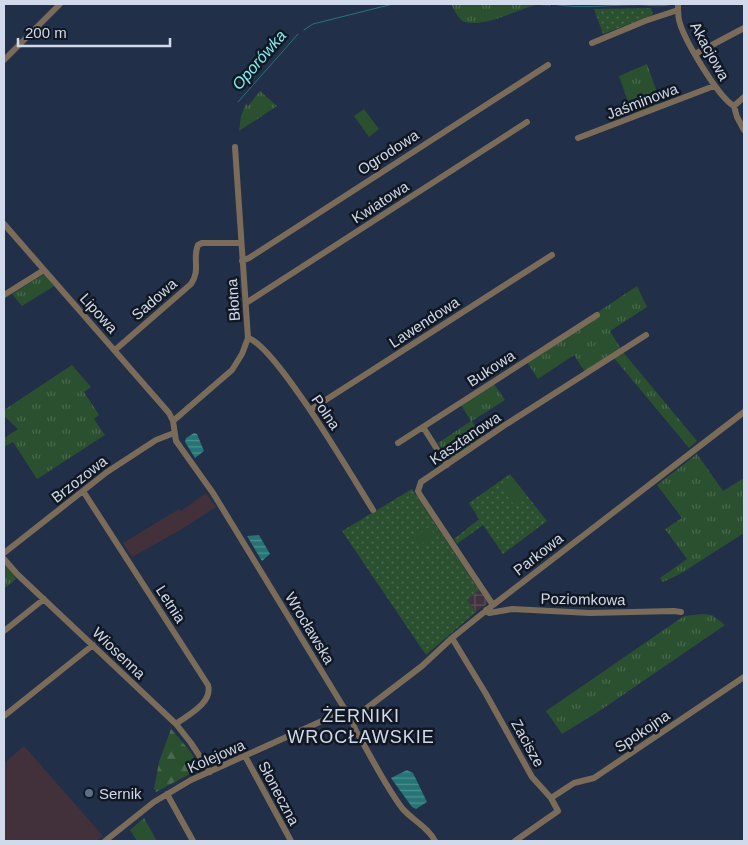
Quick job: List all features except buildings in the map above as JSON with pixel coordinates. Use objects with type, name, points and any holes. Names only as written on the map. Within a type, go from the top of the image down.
[{"type":"street","points":[[4,60],[60,4]]},
{"type":"street","points":[[592,43],[678,6]]},
{"type":"street","name":"Akacjowa","points":[[678,6],[679,20],[683,32],[714,86],[723,98],[734,106],[744,130]]},
{"type":"street","points":[[695,54],[744,28]]},
{"type":"street","name":"Ogrodowa","points":[[242,261],[548,65]]},
{"type":"street","name":"Jaśminowa","points":[[578,138],[714,86]]},
{"type":"street","points":[[734,106],[744,98]]},
{"type":"street","name":"Kwiatowa","points":[[246,303],[527,122]]},
{"type":"street","name":"Błotna","points":[[173,421],[232,370],[242,354],[248,338],[236,147]]},
{"type":"street","name":"Lipowa","points":[[4,224],[160,402],[173,421]]},
{"type":"street","name":"Sadowa","points":[[115,350],[191,284],[195,278],[197,264],[196,249],[198,245],[202,243],[241,243]]},
{"type":"street","name":"Lawendowa","points":[[310,410],[552,255]]},
{"type":"street","points":[[4,295],[44,270]]},
{"type":"street","name":"Bukowa","points":[[398,443],[597,314]]},
{"type":"street","name":"Kasztanowa","points":[[493,605],[418,491],[421,482],[505,425],[646,335]]},
{"type":"street","name":"Polna","points":[[248,338],[253,340],[267,353],[310,410],[373,510]]},
{"type":"street","name":"Parkowa","points":[[348,715],[360,713],[422,666],[486,610],[744,412]]},
{"type":"street","name":"Wrocławska","points":[[173,421],[176,442],[213,493],[348,715],[396,799],[404,810],[425,828],[436,841]]},
{"type":"street","points":[[422,427],[447,465]]},
{"type":"street","name":"Brzozowa","points":[[4,554],[82,491],[144,447],[174,433]]},
{"type":"street","name":"Letnia","points":[[82,491],[208,685],[210,692],[206,701],[176,724]]},
{"type":"street","name":"Wiosenna","points":[[4,559],[176,724],[210,772]]},
{"type":"street","points":[[4,631],[44,599]]},
{"type":"street","name":"Poziomkowa","points":[[486,610],[489,613],[512,609],[590,613],[681,612]]},
{"type":"street","name":"Zacisze","points":[[452,638],[532,777],[551,798]]},
{"type":"street","points":[[4,716],[93,645]]},
{"type":"street","name":"Spokojna","points":[[551,798],[574,783],[594,778],[744,677]]},
{"type":"street","name":"Kolejowa","points":[[105,841],[167,794],[210,772],[333,716],[348,715]]},
{"type":"street","name":"Słoneczna","points":[[245,756],[292,841]]},
{"type":"street","points":[[167,794],[193,841]]},
{"type":"street","points":[[515,841],[558,811],[551,798]]},
{"type":"shaded area","points":[[194,433],[197,434],[204,451],[195,458],[185,442],[186,438]]},
{"type":"shaded area","points":[[206,493],[216,507],[182,529],[132,557],[123,543],[179,509],[181,511]]},
{"type":"shaded area","points":[[259,535],[270,554],[262,561],[247,536]]},
{"type":"shaded area","points":[[479,590],[488,603],[476,612],[467,600]]},
{"type":"shaded area","points":[[24,746],[103,836],[96,841],[4,841],[4,763]]},
{"type":"shaded area","points":[[407,770],[413,773],[427,802],[416,809],[412,807],[391,778]]},
{"type":"green space","points":[[451,4],[551,4],[550,6],[538,5],[492,20],[474,23],[463,21]]},
{"type":"green space","points":[[651,8],[653,15],[603,34],[594,9]]},
{"type":"green space","points":[[647,64],[661,104],[633,116],[619,76]]},
{"type":"green space","points":[[260,91],[277,106],[239,131],[241,116],[246,104],[248,106]]},
{"type":"green space","points":[[364,109],[379,129],[369,137],[354,116]]},
{"type":"green space","points":[[44,274],[54,286],[22,306],[12,294]]},
{"type":"green space","points":[[637,286],[647,307],[610,331],[621,349],[585,372],[574,355],[538,379],[527,362]]},
{"type":"green space","points":[[623,352],[697,441],[689,448],[614,358]]},
{"type":"green space","points":[[72,365],[91,387],[84,392],[99,415],[94,419],[105,435],[37,479],[13,442],[4,447],[4,438],[18,429],[4,416],[4,410]]},
{"type":"green space","points":[[494,384],[505,400],[472,421],[482,438],[452,458],[447,457],[438,443],[471,421],[461,405]]},
{"type":"green space","points":[[697,454],[723,491],[744,478],[744,533],[680,574],[663,582],[660,578],[687,559],[665,529],[682,518],[657,485]]},
{"type":"green space","points":[[510,474],[547,521],[503,554],[483,525],[457,544],[454,539],[479,519],[469,503]]},
{"type":"green space","points":[[511,476],[527,497],[515,506],[499,486]]},
{"type":"green space","points":[[412,489],[479,590],[467,600],[476,612],[426,655],[342,531]]},
{"type":"green space","points":[[429,527],[435,536],[420,545],[415,537]]},
{"type":"green space","points":[[4,562],[16,579],[4,589]]},
{"type":"green space","points":[[712,615],[725,625],[601,710],[562,734],[546,711],[684,616]]},
{"type":"green space","points":[[171,729],[190,751],[201,768],[156,792],[154,789],[159,762]]},
{"type":"green space","points":[[144,818],[157,841],[137,841],[130,830]]},
{"type":"waterway","name":"Oporówka","points":[[304,30],[313,24],[393,4]]},
{"type":"waterway","name":"Oporówka","points":[[552,4],[582,7],[663,6],[672,4]]},
{"type":"waterway","name":"Oporówka","points":[[238,102],[298,34]]},
{"type":"place","name":"Sernik","points":[[89,793]]},
{"type":"district","name":"ŻERNIKI WROCŁAWSKIE","points":[[361,726]]}]
